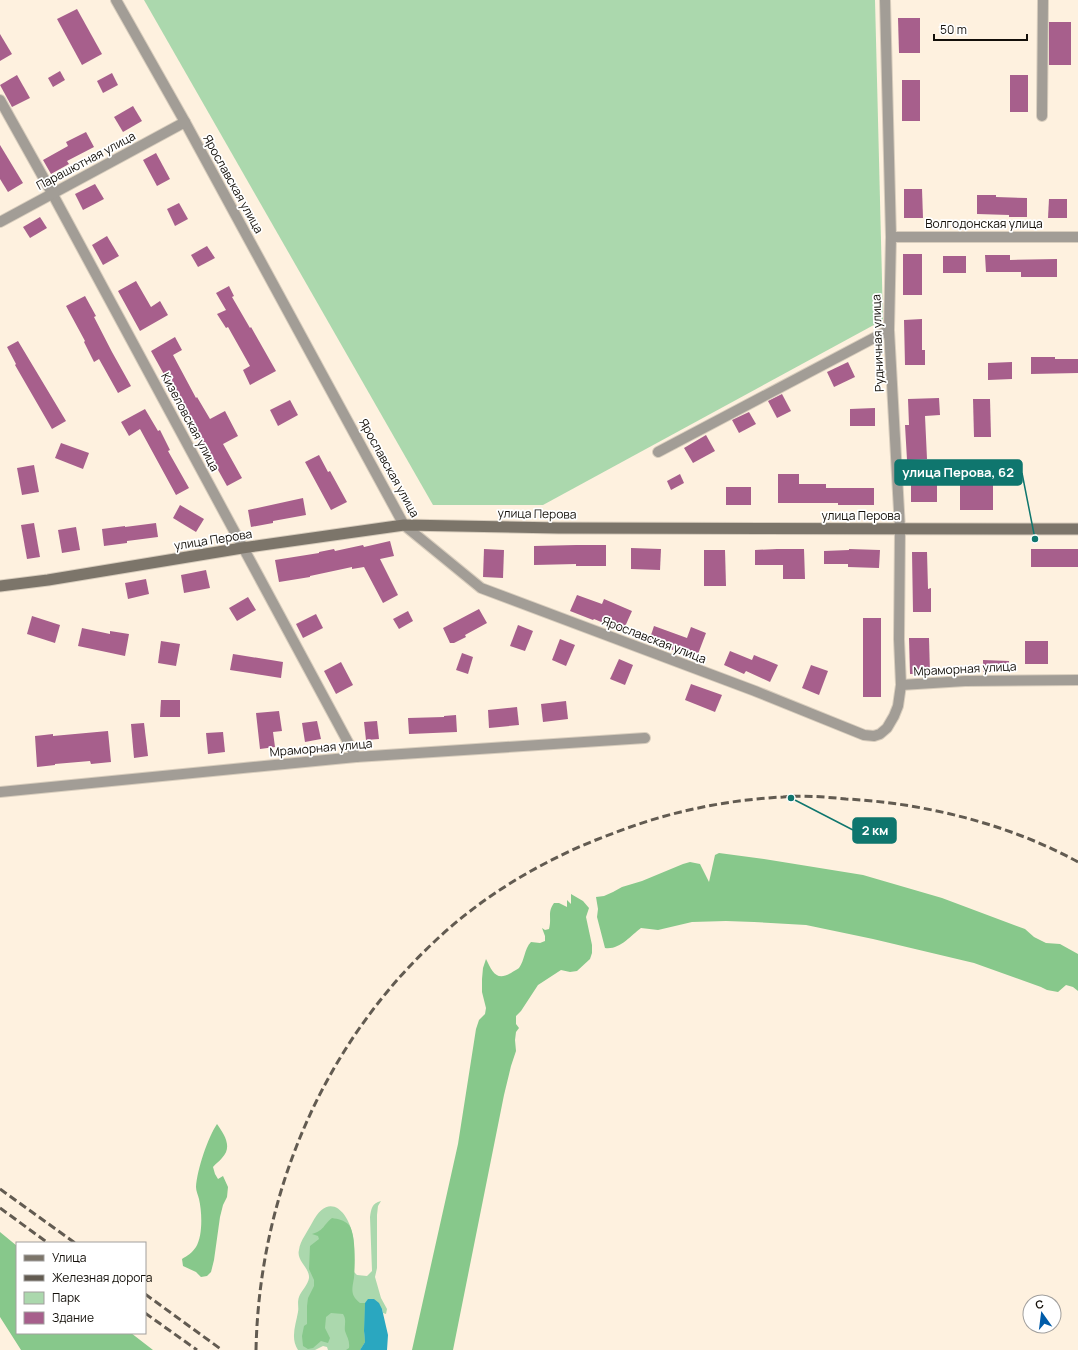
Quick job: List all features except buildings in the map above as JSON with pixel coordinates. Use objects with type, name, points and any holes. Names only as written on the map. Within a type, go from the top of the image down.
[{"type":"main road","name":"улица Перова","points":[[0,586],[48,580],[242,548],[404,525],[558,528],[1078,529]]},
{"type":"street","name":"Ярославская улица","points":[[116,0],[404,525],[481,588],[755,691],[864,735]]},
{"type":"street","name":"Рудничная улица","points":[[885,0],[891,237],[889,330],[900,529],[899,639],[901,685]]},
{"type":"street","points":[[1042,116],[1043,0]]},
{"type":"street","name":"Кизеловская улица","points":[[0,100],[356,757]]},
{"type":"street","name":"Парашютная улица","points":[[0,222],[184,122]]},
{"type":"street","name":"Волгодонская улица","points":[[891,237],[1078,237]]},
{"type":"street","points":[[658,452],[889,330]]},
{"type":"street","name":"Мраморная улица","points":[[864,735],[874,736],[880,734],[887,728],[898,706],[901,685],[965,680],[1078,680]]},
{"type":"street","name":"Мраморная улица","points":[[0,792],[356,757],[645,738]]},
{"type":"green space","points":[[144,0],[875,0],[883,320],[543,505],[433,505]]},
{"type":"green space","points":[[719,853],[863,875],[942,898],[1025,929],[1034,937],[1046,943],[1060,944],[1078,954],[1078,991],[1073,987],[1066,985],[1058,992],[1047,990],[974,963],[806,925],[726,921],[692,922],[658,930],[641,928],[620,945],[605,948],[597,917],[598,909],[596,897],[604,896],[622,887],[642,881],[690,862],[700,864],[709,882],[715,855]]},
{"type":"green space","points":[[571,894],[583,901],[589,908],[586,917],[592,945],[590,959],[577,971],[570,972],[561,970],[538,985],[516,1016],[516,1024],[519,1028],[516,1032],[516,1051],[504,1095],[453,1350],[412,1350],[458,1144],[476,1029],[479,1020],[485,1014],[486,1008],[482,992],[482,979],[486,959],[495,974],[498,976],[506,975],[518,969],[531,942],[540,943],[545,941],[542,928],[545,930],[549,929],[550,912],[554,903],[559,903],[567,907],[567,900],[571,904]]},
{"type":"green space","points":[[217,1124],[226,1141],[227,1149],[222,1158],[213,1167],[218,1179],[223,1176],[228,1187],[227,1197],[220,1217],[211,1272],[207,1276],[201,1277],[196,1272],[183,1266],[182,1259],[196,1247],[200,1236],[201,1217],[200,1204],[196,1188],[197,1180],[207,1145]]},
{"type":"green space","points":[[381,1201],[378,1206],[377,1215],[377,1268],[375,1277],[381,1298],[387,1309],[386,1314],[383,1313],[382,1309],[364,1331],[365,1342],[360,1350],[328,1350],[327,1347],[323,1346],[315,1350],[298,1350],[294,1341],[294,1336],[298,1299],[309,1278],[309,1274],[299,1258],[300,1247],[304,1236],[318,1213],[324,1208],[331,1206],[337,1208],[347,1218],[353,1236],[354,1272],[357,1275],[367,1276],[372,1271],[371,1211],[374,1205]]},
{"type":"green space","points":[[332,1218],[347,1223],[353,1235],[355,1258],[352,1292],[360,1303],[365,1303],[365,1342],[360,1350],[346,1350],[349,1348],[349,1343],[345,1331],[344,1316],[343,1314],[331,1313],[326,1317],[325,1328],[330,1338],[328,1343],[321,1341],[313,1348],[308,1349],[303,1346],[302,1336],[304,1326],[307,1324],[308,1298],[314,1286],[314,1280],[309,1269],[310,1246],[319,1239],[318,1236],[312,1234],[322,1229]]},
{"type":"green space","points":[[0,1232],[16,1245],[16,1334],[132,1334],[153,1350],[21,1350],[0,1317]]},
{"type":"water","points":[[368,1299],[374,1299],[379,1303],[382,1309],[388,1335],[387,1350],[360,1350],[365,1342],[365,1303]]},
{"type":"railway","points":[[256,1350],[260,1293],[269,1237],[284,1182],[304,1129],[329,1078],[359,1030],[393,984],[433,943],[453,925],[495,893],[541,865],[589,843],[634,826],[676,813],[718,804],[799,796],[876,801],[905,805],[965,818],[995,826],[1024,837],[1078,862]]},
{"type":"railway","points":[[0,1189],[74,1242]]},
{"type":"railway","points":[[0,1208],[47,1242]]},
{"type":"railway","points":[[146,1295],[222,1350]]},
{"type":"railway","points":[[146,1314],[197,1350]]},
{"type":"place","name":"улица Перова, 62","points":[[1035,539]]},
{"type":"place","name":"2 км","points":[[791,798]]}]
